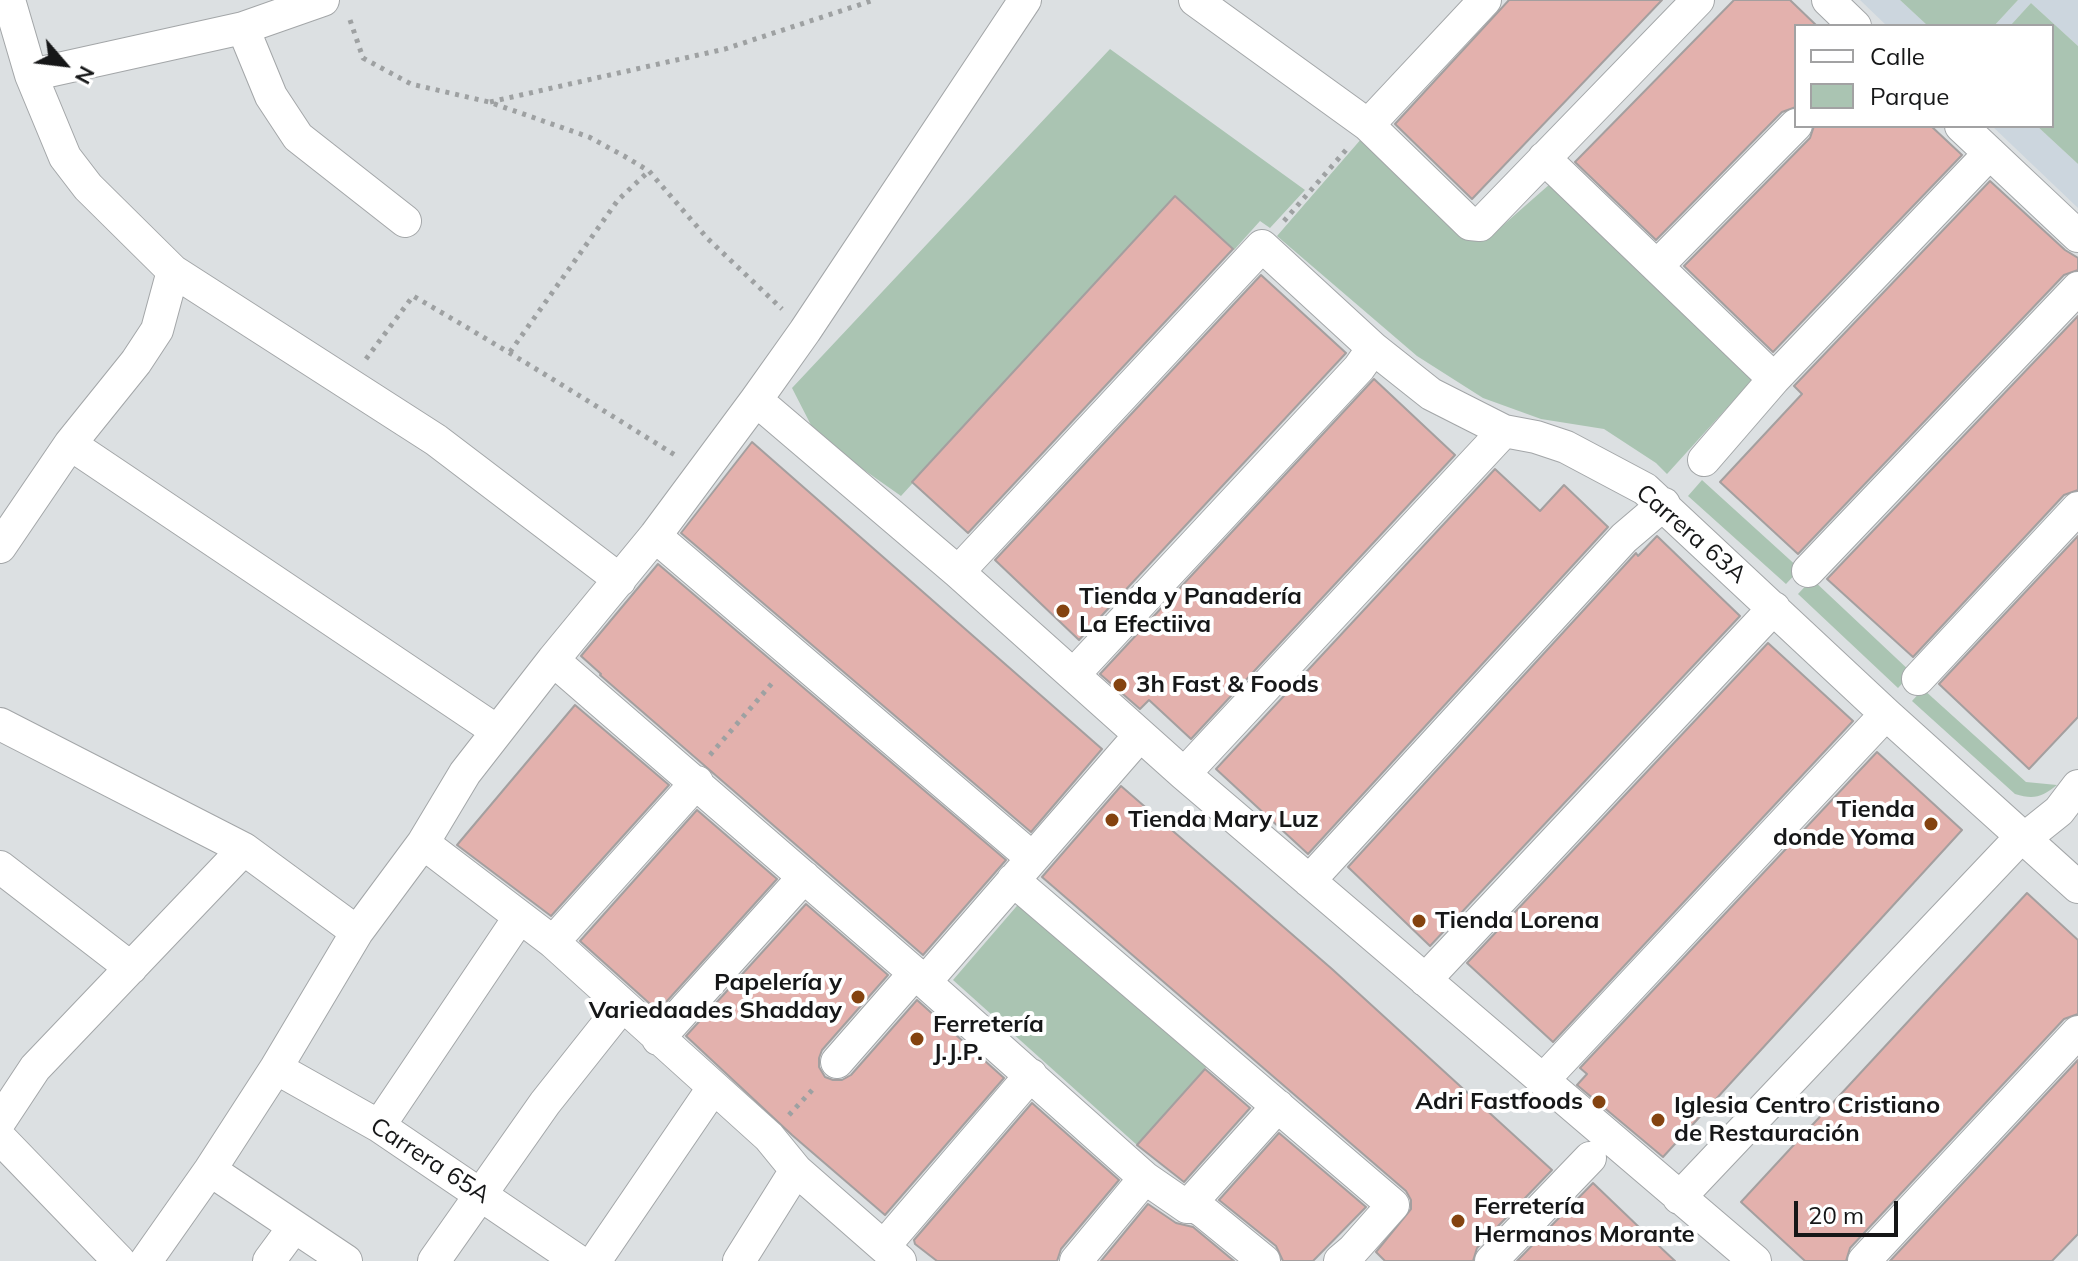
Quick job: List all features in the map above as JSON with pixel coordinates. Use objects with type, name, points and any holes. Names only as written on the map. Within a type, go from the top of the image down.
[{"type":"street","points":[[9,0],[31,75],[65,157],[88,187],[173,271],[436,440],[620,580]]},
{"type":"street","points":[[146,1261],[210,1170],[276,1068],[357,932],[423,843],[445,803],[497,731],[655,536],[756,400],[1025,0]]},
{"type":"street","points":[[1195,0],[1368,125],[1470,224],[1480,225],[1698,0]]},
{"type":"street","points":[[1368,125],[1485,0]]},
{"type":"street","points":[[1828,0],[1853,24]]},
{"type":"street","points":[[31,75],[336,7]]},
{"type":"street","points":[[243,28],[271,96],[298,137],[405,221]]},
{"type":"street","points":[[1658,265],[1794,127]]},
{"type":"street","points":[[1963,128],[2078,236]]},
{"type":"street","points":[[1704,460],[1774,379],[1990,153]]},
{"type":"street","points":[[1544,158],[1774,379]]},
{"type":"street","points":[[958,572],[1262,246]]},
{"type":"street","name":"Carrera 63A","points":[[1262,246],[1373,348],[1431,394],[1504,431],[1536,437],[1580,453],[1645,489],[1886,714],[2078,887]]},
{"type":"street","points":[[0,547],[70,444],[157,330],[173,271]]},
{"type":"street","points":[[1808,571],[2078,288]]},
{"type":"street","points":[[1074,674],[1359,368],[1373,348]]},
{"type":"street","points":[[756,400],[958,572],[1184,774],[1755,1261]]},
{"type":"street","points":[[1184,774],[1504,431]]},
{"type":"street","points":[[70,444],[497,731]]},
{"type":"street","points":[[1309,881],[1624,538],[1664,504]]},
{"type":"street","points":[[1918,679],[2078,508]]},
{"type":"street","points":[[655,536],[796,656],[1278,1106],[1393,1205],[1353,1257]]},
{"type":"street","points":[[1425,980],[1774,608]]},
{"type":"street","points":[[553,660],[920,977],[1145,1178],[1187,1207],[1196,1207],[1204,1212],[1264,1261]]},
{"type":"street","points":[[1543,1080],[1886,714]]},
{"type":"street","points":[[0,724],[244,849],[357,932]]},
{"type":"street","points":[[837,1062],[1022,869],[1140,735]]},
{"type":"street","points":[[553,942],[694,780]]},
{"type":"street","points":[[1679,1198],[2023,837],[2059,811],[2078,786]]},
{"type":"street","points":[[423,843],[553,942],[769,1137],[796,1170],[894,1257],[1031,1075]]},
{"type":"street","points":[[0,1121],[35,1068],[244,849]]},
{"type":"street","points":[[0,867],[131,968]]},
{"type":"street","points":[[658,1039],[804,877]]},
{"type":"street","points":[[379,1126],[519,918]]},
{"type":"street","points":[[434,1261],[545,1103],[622,1006]]},
{"type":"street","points":[[1864,1261],[2078,1032]]},
{"type":"street","name":"Carrera 65A","points":[[276,1068],[379,1126],[578,1261]]},
{"type":"street","points":[[595,1261],[713,1088]]},
{"type":"street","points":[[1187,1207],[1278,1106]]},
{"type":"street","points":[[0,1138],[119,1261]]},
{"type":"street","points":[[1491,1261],[1590,1158]]},
{"type":"street","points":[[210,1170],[346,1261]]},
{"type":"street","points":[[739,1261],[796,1170]]},
{"type":"street","points":[[1076,1261],[1145,1178]]},
{"type":"street","points":[[269,1261],[294,1227]]},
{"type":"path","points":[[489,102],[725,49],[874,0]]},
{"type":"path","points":[[336,7],[363,58],[411,84],[489,102],[589,137],[649,171],[707,238],[805,331]]},
{"type":"path","points":[[1262,246],[1368,125]]},
{"type":"path","points":[[510,352],[618,200],[649,171]]},
{"type":"path","points":[[349,384],[413,296],[510,352],[703,473]]},
{"type":"path","points":[[694,780],[796,656]]},
{"type":"path","points":[[769,1137],[837,1062]]},
{"type":"shaded area","points":[[1860,0],[1900,0],[1926,24],[1885,24]]},
{"type":"shaded area","points":[[2018,0],[2078,0],[2078,46],[2031,3],[2012,24],[1996,24]]},
{"type":"shaded area","points":[[1994,128],[2039,128],[2078,164],[2078,208]]},
{"type":"green space","points":[[1900,0],[2018,0],[1996,24],[1926,24]]},
{"type":"green space","points":[[2031,3],[2054,24],[2012,24]]},
{"type":"green space","points":[[2054,24],[2078,46],[2078,164],[2039,128],[2054,128]]},
{"type":"green space","points":[[1110,49],[1305,190],[1270,228],[1260,221],[1234,250],[1175,196],[901,496],[857,465],[812,427],[792,388]]},
{"type":"green space","points":[[1362,138],[1493,234],[1550,184],[1755,377],[1667,474],[1656,463],[1604,429],[1541,419],[1483,398],[1417,356],[1277,236]]},
{"type":"green space","points":[[1702,480],[1800,569],[1786,584],[1688,496]]},
{"type":"green space","points":[[1812,579],[1912,673],[1898,688],[1798,594]]},
{"type":"green space","points":[[1923,689],[2026,782],[2057,785],[2038,796],[2015,794],[1912,701]]},
{"type":"green space","points":[[1022,900],[1209,1064],[1137,1145],[953,980]]},
{"type":"building","points":[[1509,0],[1662,0],[1472,199],[1395,124]]},
{"type":"building","points":[[1734,0],[1790,0],[1815,24],[1794,24],[1794,108],[1782,112],[1656,240],[1575,162]]},
{"type":"building","points":[[1813,128],[1933,128],[1962,155],[1773,352],[1684,266],[1810,138]]},
{"type":"building","points":[[1990,181],[2065,250],[2078,258],[2078,270],[2064,275],[1798,554],[1720,482],[1802,394],[1794,386]]},
{"type":"building","points":[[1175,196],[1233,249],[968,533],[912,482]]},
{"type":"building","points":[[1261,275],[1346,353],[1079,640],[995,560]]},
{"type":"building","points":[[2078,316],[2078,490],[2064,495],[1913,657],[1827,579]]},
{"type":"building","points":[[1374,379],[1455,455],[1191,739],[1149,700],[1140,709],[1100,674]]},
{"type":"building","points":[[752,442],[1102,749],[1031,832],[681,533]]},
{"type":"building","points":[[1495,469],[1540,511],[1564,485],[1608,527],[1308,854],[1216,769]]},
{"type":"building","points":[[1657,536],[1740,616],[1430,946],[1348,867],[1636,553],[1638,556]]},
{"type":"building","points":[[2078,536],[2078,717],[2029,769],[1939,684]]},
{"type":"building","points":[[658,564],[1006,860],[923,955],[581,656]]},
{"type":"building","points":[[1768,643],[1853,721],[1553,1042],[1467,963]]},
{"type":"building","points":[[575,705],[669,785],[551,916],[457,845]]},
{"type":"building","points":[[1877,752],[1962,830],[1663,1157],[1577,1085],[1587,1074],[1580,1068]]},
{"type":"building","points":[[1121,786],[1332,969],[1552,1170],[1477,1248],[1473,1261],[1385,1261],[1376,1252],[1411,1209],[1411,1200],[1406,1191],[1042,877]]},
{"type":"building","points":[[697,810],[777,879],[658,1011],[580,941]]},
{"type":"building","points":[[2027,893],[2078,940],[2078,1014],[2064,1019],[1850,1248],[1846,1261],[1805,1261],[1741,1202]]},
{"type":"building","points":[[806,904],[888,975],[822,1050],[819,1067],[825,1077],[842,1080],[851,1075],[917,1000],[1004,1078],[885,1215],[792,1135],[686,1036]]},
{"type":"building","points":[[2078,1060],[2078,1234],[2052,1261],[1890,1261]]},
{"type":"building","points":[[1205,1069],[1250,1108],[1184,1182],[1137,1145]]},
{"type":"building","points":[[1032,1103],[1119,1180],[1061,1249],[1057,1261],[937,1261],[914,1240]]},
{"type":"building","points":[[1279,1133],[1366,1207],[1313,1261],[1283,1261],[1276,1246],[1219,1200]]},
{"type":"building","points":[[1593,1183],[1642,1230],[1675,1261],[1517,1261]]},
{"type":"building","points":[[1148,1204],[1176,1223],[1193,1227],[1234,1261],[1101,1261]]},
{"type":"place","name":"Tienda y Panadería La Efectiiva","points":[[1063,611]]},
{"type":"place","name":"3h Fast & Foods","points":[[1120,685]]},
{"type":"place","name":"Tienda Mary Luz","points":[[1112,820]]},
{"type":"place","name":"Tienda donde Yoma","points":[[1931,824]]},
{"type":"place","name":"Tienda Lorena","points":[[1419,921]]},
{"type":"place","name":"Papelería y Variedaades Shadday","points":[[858,997]]},
{"type":"place","name":"Ferretería J.J.P.","points":[[917,1039]]},
{"type":"place","name":"Adri Fastfoods","points":[[1599,1102]]},
{"type":"place","name":"Iglesia Centro Cristiano de Restauración","points":[[1658,1120]]},
{"type":"place","name":"Ferretería Hermanos Morante","points":[[1458,1221]]}]
